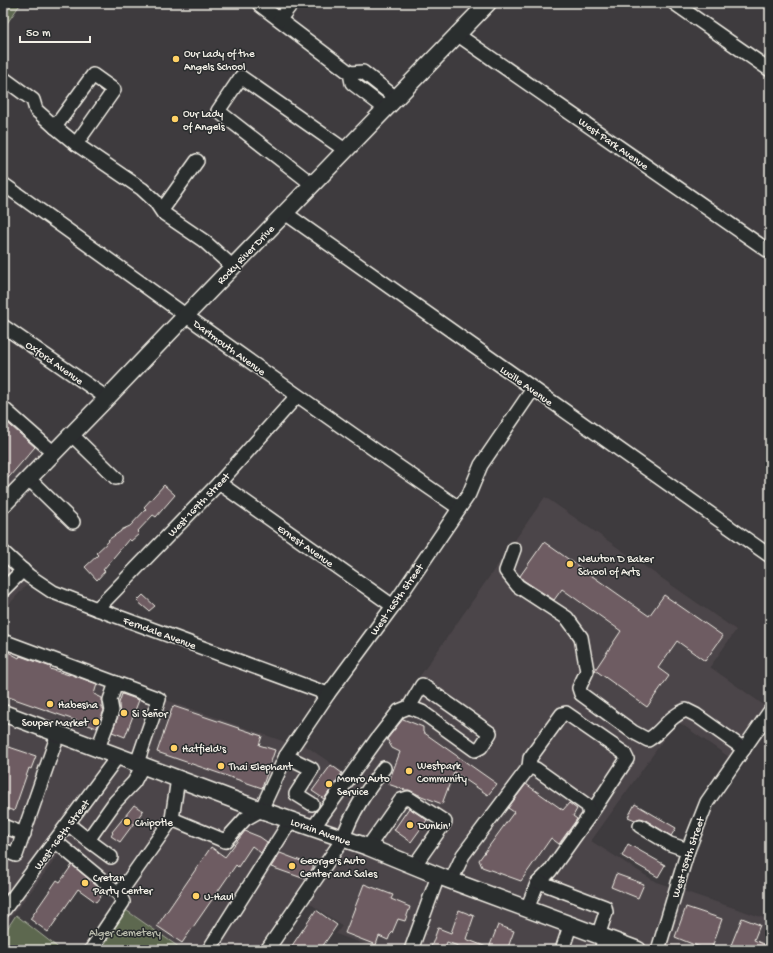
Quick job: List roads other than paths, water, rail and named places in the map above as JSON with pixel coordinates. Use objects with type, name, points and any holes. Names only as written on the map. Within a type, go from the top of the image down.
[{"type":"main road","name":"Rocky River Drive","points":[[5,499],[29,479],[72,435],[312,184],[488,3]]},
{"type":"main road","name":"Lorain Avenue","points":[[3,713],[261,810],[368,847],[570,926],[601,941],[638,950]]},
{"type":"street","points":[[260,3],[260,5],[350,73],[363,72],[391,103]]},
{"type":"street","points":[[280,19],[292,3]]},
{"type":"street","points":[[674,3],[770,70]]},
{"type":"street","name":"West Park Avenue","points":[[458,35],[770,252]]},
{"type":"street","points":[[55,127],[93,74],[114,90],[76,144]]},
{"type":"street","points":[[312,184],[218,111],[241,77],[346,150]]},
{"type":"street","points":[[3,78],[32,100],[36,110],[55,127],[76,144],[142,189],[155,201],[163,213],[204,241],[233,267]]},
{"type":"street","points":[[162,210],[197,161]]},
{"type":"street","name":"Dartmouth Avenue","points":[[3,184],[297,396],[459,508]]},
{"type":"street","name":"Lucille Avenue","points":[[285,213],[770,556]]},
{"type":"street","name":"Oxford Avenue","points":[[3,326],[107,398]]},
{"type":"street","name":"West 165th Street","points":[[261,810],[286,756],[328,694],[393,606],[469,494],[481,465],[533,389]]},
{"type":"street","name":"West 169th Street","points":[[97,609],[219,483],[297,396]]},
{"type":"street","points":[[3,408],[54,453]]},
{"type":"street","points":[[72,435],[116,478]]},
{"type":"street","points":[[29,479],[73,522]]},
{"type":"street","name":"Ernest Avenue","points":[[219,483],[393,606]]},
{"type":"street","points":[[514,549],[506,571],[518,586],[567,618],[581,637],[586,672],[584,680],[579,688],[581,694],[633,732],[648,740],[677,714],[686,710],[696,714],[744,749]]},
{"type":"street","name":"Ferndale Avenue","points":[[3,552],[29,576],[53,592],[328,694]]},
{"type":"street","points":[[3,590],[22,570]]},
{"type":"street","points":[[3,641],[159,699],[134,782],[115,802],[88,840]]},
{"type":"street","points":[[98,748],[112,711],[110,700],[116,683]]},
{"type":"street","points":[[313,828],[399,711],[409,707],[422,685],[490,733],[481,747],[476,750],[422,712],[409,707]]},
{"type":"street","name":"West 159th Street","points":[[658,950],[688,850],[706,802],[770,711]]},
{"type":"street","points":[[411,950],[445,878],[528,767],[530,758],[562,714],[566,713],[624,753],[627,759],[590,815],[550,871],[539,882],[527,910]]},
{"type":"street","points":[[16,855],[58,734]]},
{"type":"street","name":"West 168th Street","points":[[3,912],[118,756]]},
{"type":"street","points":[[286,756],[312,770],[296,794],[312,804]]},
{"type":"street","points":[[528,767],[536,769],[588,806],[590,815]]},
{"type":"street","points":[[267,950],[344,839],[348,823],[369,788],[384,768]]},
{"type":"street","points":[[119,894],[172,819],[178,778]]},
{"type":"street","points":[[368,847],[401,800],[408,798],[445,822],[414,866]]},
{"type":"street","points":[[172,819],[225,841],[245,819],[261,810]]},
{"type":"street","points":[[210,948],[291,820]]},
{"type":"street","points":[[5,824],[24,834]]},
{"type":"street","points":[[68,824],[111,858]]},
{"type":"street","points":[[640,826],[670,844],[688,850]]},
{"type":"street","points":[[55,841],[119,894],[124,902],[91,950]]},
{"type":"street","points":[[3,850],[37,866]]},
{"type":"street","points":[[539,882],[605,907],[606,912],[601,941]]},
{"type":"street","points":[[562,950],[570,926]]},
{"type":"place","name":"Our Lady of the Angels School","points":[[176,59]]},
{"type":"place","name":"Our Lady of Angels","points":[[175,119]]},
{"type":"place","name":"Newton D Baker School of Arts","points":[[570,564]]},
{"type":"place","name":"Habesha","points":[[50,704]]},
{"type":"place","name":"Si Señor","points":[[124,713]]},
{"type":"place","name":"Souper Market","points":[[96,722]]},
{"type":"place","name":"Hatfield's","points":[[174,748]]},
{"type":"place","name":"Thai Elephant","points":[[221,766]]},
{"type":"place","name":"Westpark Community","points":[[409,771]]},
{"type":"place","name":"Monro Auto Service","points":[[329,784]]},
{"type":"place","name":"Chipotle","points":[[127,822]]},
{"type":"place","name":"Dunkin'","points":[[410,825]]},
{"type":"place","name":"George's Auto Center and Sales","points":[[292,866]]},
{"type":"place","name":"Cretan Party Center","points":[[85,883]]},
{"type":"place","name":"U-Haul","points":[[196,896]]},
{"type":"park label","name":"Alger Cemetery","points":[[125,932]]}]
